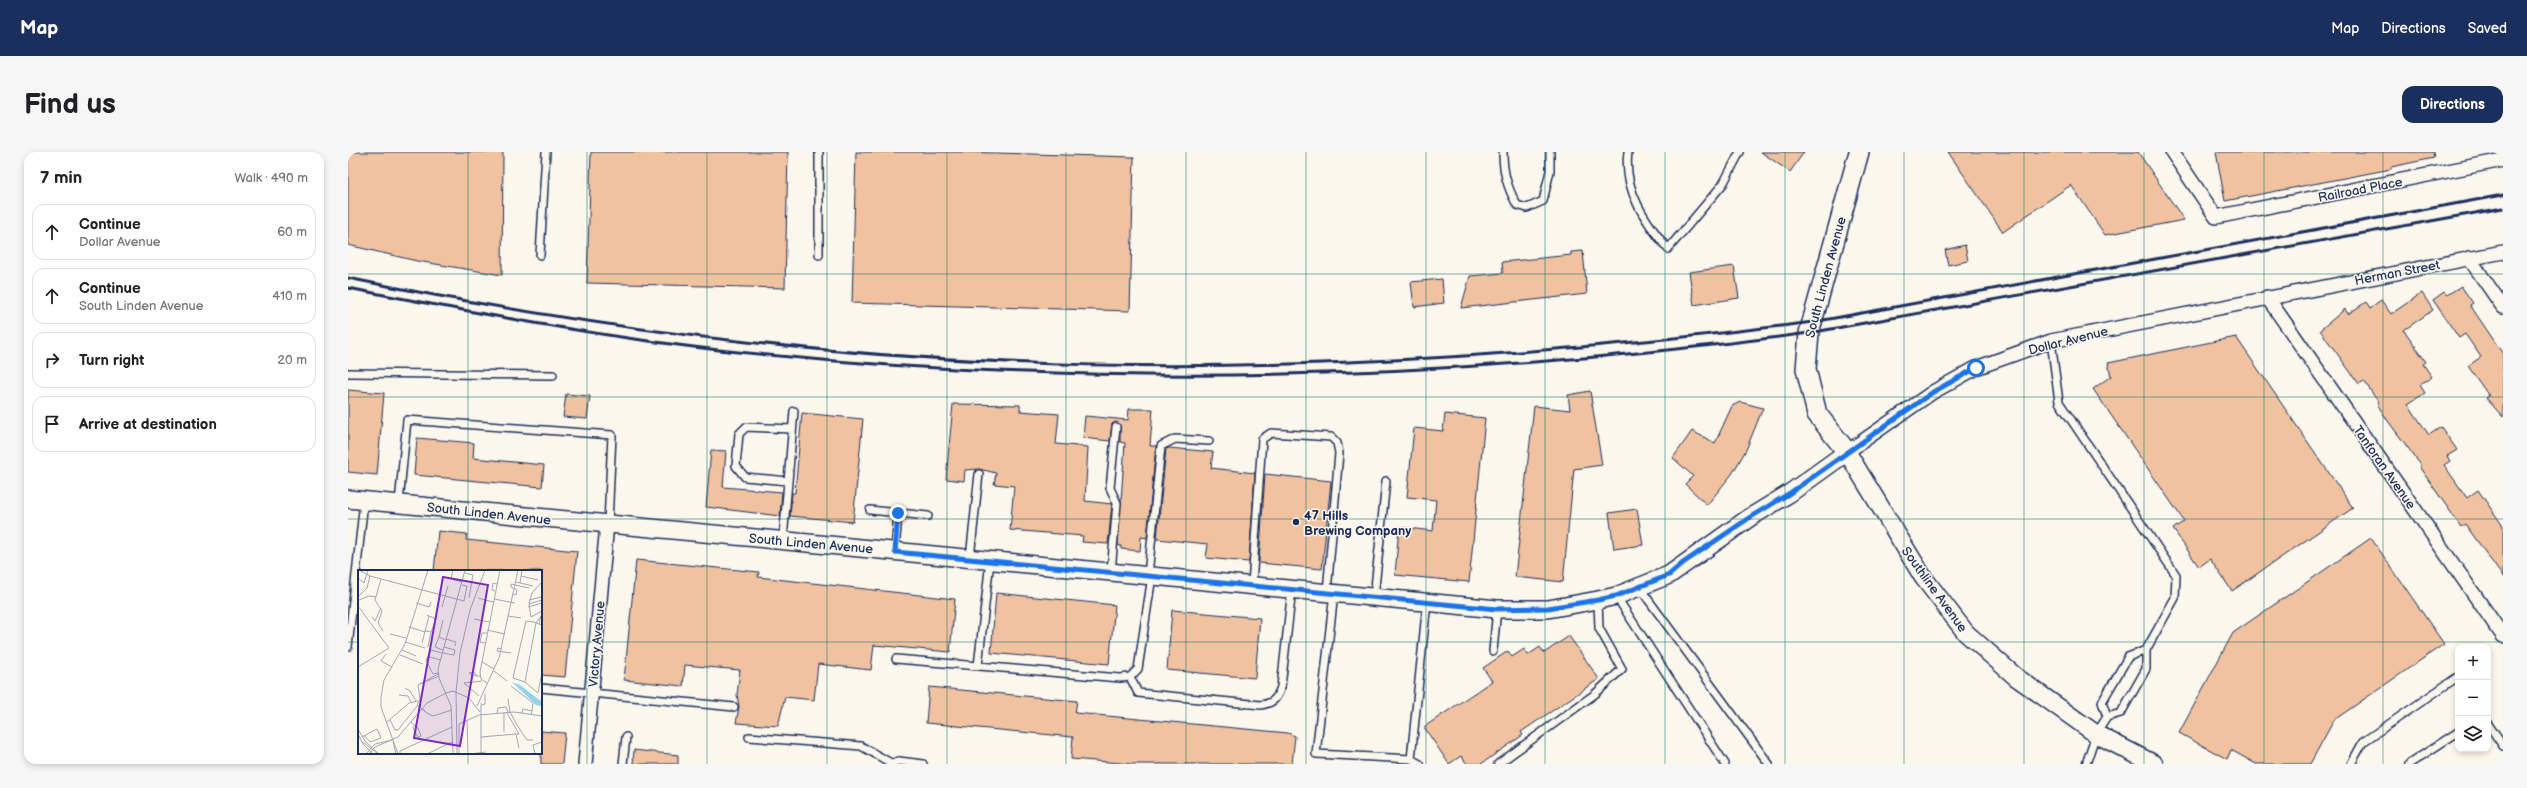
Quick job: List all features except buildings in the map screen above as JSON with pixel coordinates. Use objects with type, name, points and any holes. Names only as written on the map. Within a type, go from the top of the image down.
[{"type":"main road","name":"South Linden Avenue","points":[[1847,452],[1817,414],[1806,369],[1809,334],[1859,152]]},
{"type":"street","name":"Railroad Place","points":[[2172,152],[2216,217],[2503,160]]},
{"type":"street","name":"Herman Street","points":[[2290,293],[2503,252]]},
{"type":"street","points":[[2469,258],[2503,307]]},
{"type":"street","name":"Dollar Avenue","points":[[1847,452],[1933,392],[1976,368],[2051,341],[2290,293]]},
{"type":"street","name":"Tanforan Avenue","points":[[2267,297],[2503,636]]},
{"type":"street","name":"South Linden Avenue","points":[[356,500],[1497,609],[1548,608],[1616,596],[1669,575],[1749,518],[1790,493],[1847,452]]},
{"type":"street","name":"Southline Avenue","points":[[1847,452],[1923,577],[1966,633],[2016,677],[2096,734],[2154,764]]},
{"type":"street","name":"Victory Avenue","points":[[585,764],[608,524]]},
{"type":"lane","points":[[540,255],[546,152]]},
{"type":"lane","points":[[819,152],[819,254]]},
{"type":"lane","points":[[1503,152],[1503,171],[1508,189],[1517,205],[1527,208],[1543,201],[1550,171],[1550,152]]},
{"type":"lane","points":[[1628,152],[1626,162],[1632,194],[1646,222],[1668,249],[1723,184],[1740,152]]},
{"type":"lane","points":[[2051,341],[2059,402],[2176,575],[2175,598],[2146,650],[2146,669],[2122,713],[2107,717],[2096,734],[2086,764]]},
{"type":"lane","points":[[348,373],[553,375]]},
{"type":"lane","points":[[783,541],[794,411]]},
{"type":"lane","points":[[399,504],[408,420],[612,436],[608,524]]},
{"type":"lane","points":[[788,481],[746,477],[736,466],[739,434],[746,427],[792,429]]},
{"type":"lane","points":[[1111,572],[1117,503],[1110,488],[1116,427]]},
{"type":"lane","points":[[1252,585],[1262,439],[1271,433],[1332,437],[1338,443],[1339,453],[1331,593],[1316,754],[1411,759],[1420,764]]},
{"type":"lane","points":[[896,659],[1120,678],[1130,677],[1138,669],[1150,576],[1161,446],[1175,439],[1210,441]]},
{"type":"lane","points":[[970,559],[978,474]]},
{"type":"lane","points":[[1374,597],[1386,481]]},
{"type":"lane","points":[[348,647],[356,500]]},
{"type":"lane","points":[[870,510],[928,516]]},
{"type":"lane","points":[[895,552],[898,513]]},
{"type":"lane","points":[[978,666],[990,560]]},
{"type":"lane","points":[[1639,587],[1769,764]]},
{"type":"lane","points":[[1130,677],[1138,693],[1261,705],[1270,703],[1276,699],[1281,687],[1292,589]]},
{"type":"lane","points":[[1616,596],[1726,764]]},
{"type":"lane","points":[[1498,764],[1595,694],[1622,669],[1599,628],[1598,600]]},
{"type":"lane","points":[[1411,759],[1427,602]]},
{"type":"lane","points":[[1493,651],[1497,609]]},
{"type":"lane","points":[[2107,717],[2102,702],[2128,657],[2146,650]]},
{"type":"lane","points":[[2351,764],[2363,742],[2456,678],[2457,680]]},
{"type":"lane","points":[[542,688],[734,707]]},
{"type":"lane","points":[[2491,728],[2503,746]]},
{"type":"lane","points":[[2409,764],[2455,734]]},
{"type":"lane","points":[[623,764],[626,737]]},
{"type":"lane","points":[[749,737],[861,746],[890,764],[899,762],[923,764]]},
{"type":"railway","points":[[348,278],[511,309],[594,322],[676,334],[842,351],[925,358],[1109,365],[1210,366],[1311,364],[1512,353],[1713,334],[1813,322],[2503,195]]},
{"type":"railway","points":[[348,288],[580,331],[626,338],[719,350],[855,362],[992,371],[1128,375],[1264,374],[1401,370],[1537,362],[1673,349],[1809,333],[2503,208]]},
{"type":"place","name":"47 Hills Brewing Company","points":[[1296,522]]},
{"type":"route","points":[[898,513],[895,552],[1497,609],[1548,608],[1616,596],[1669,575],[1683,563],[1749,518],[1790,493],[1933,392],[1976,368]]}]
